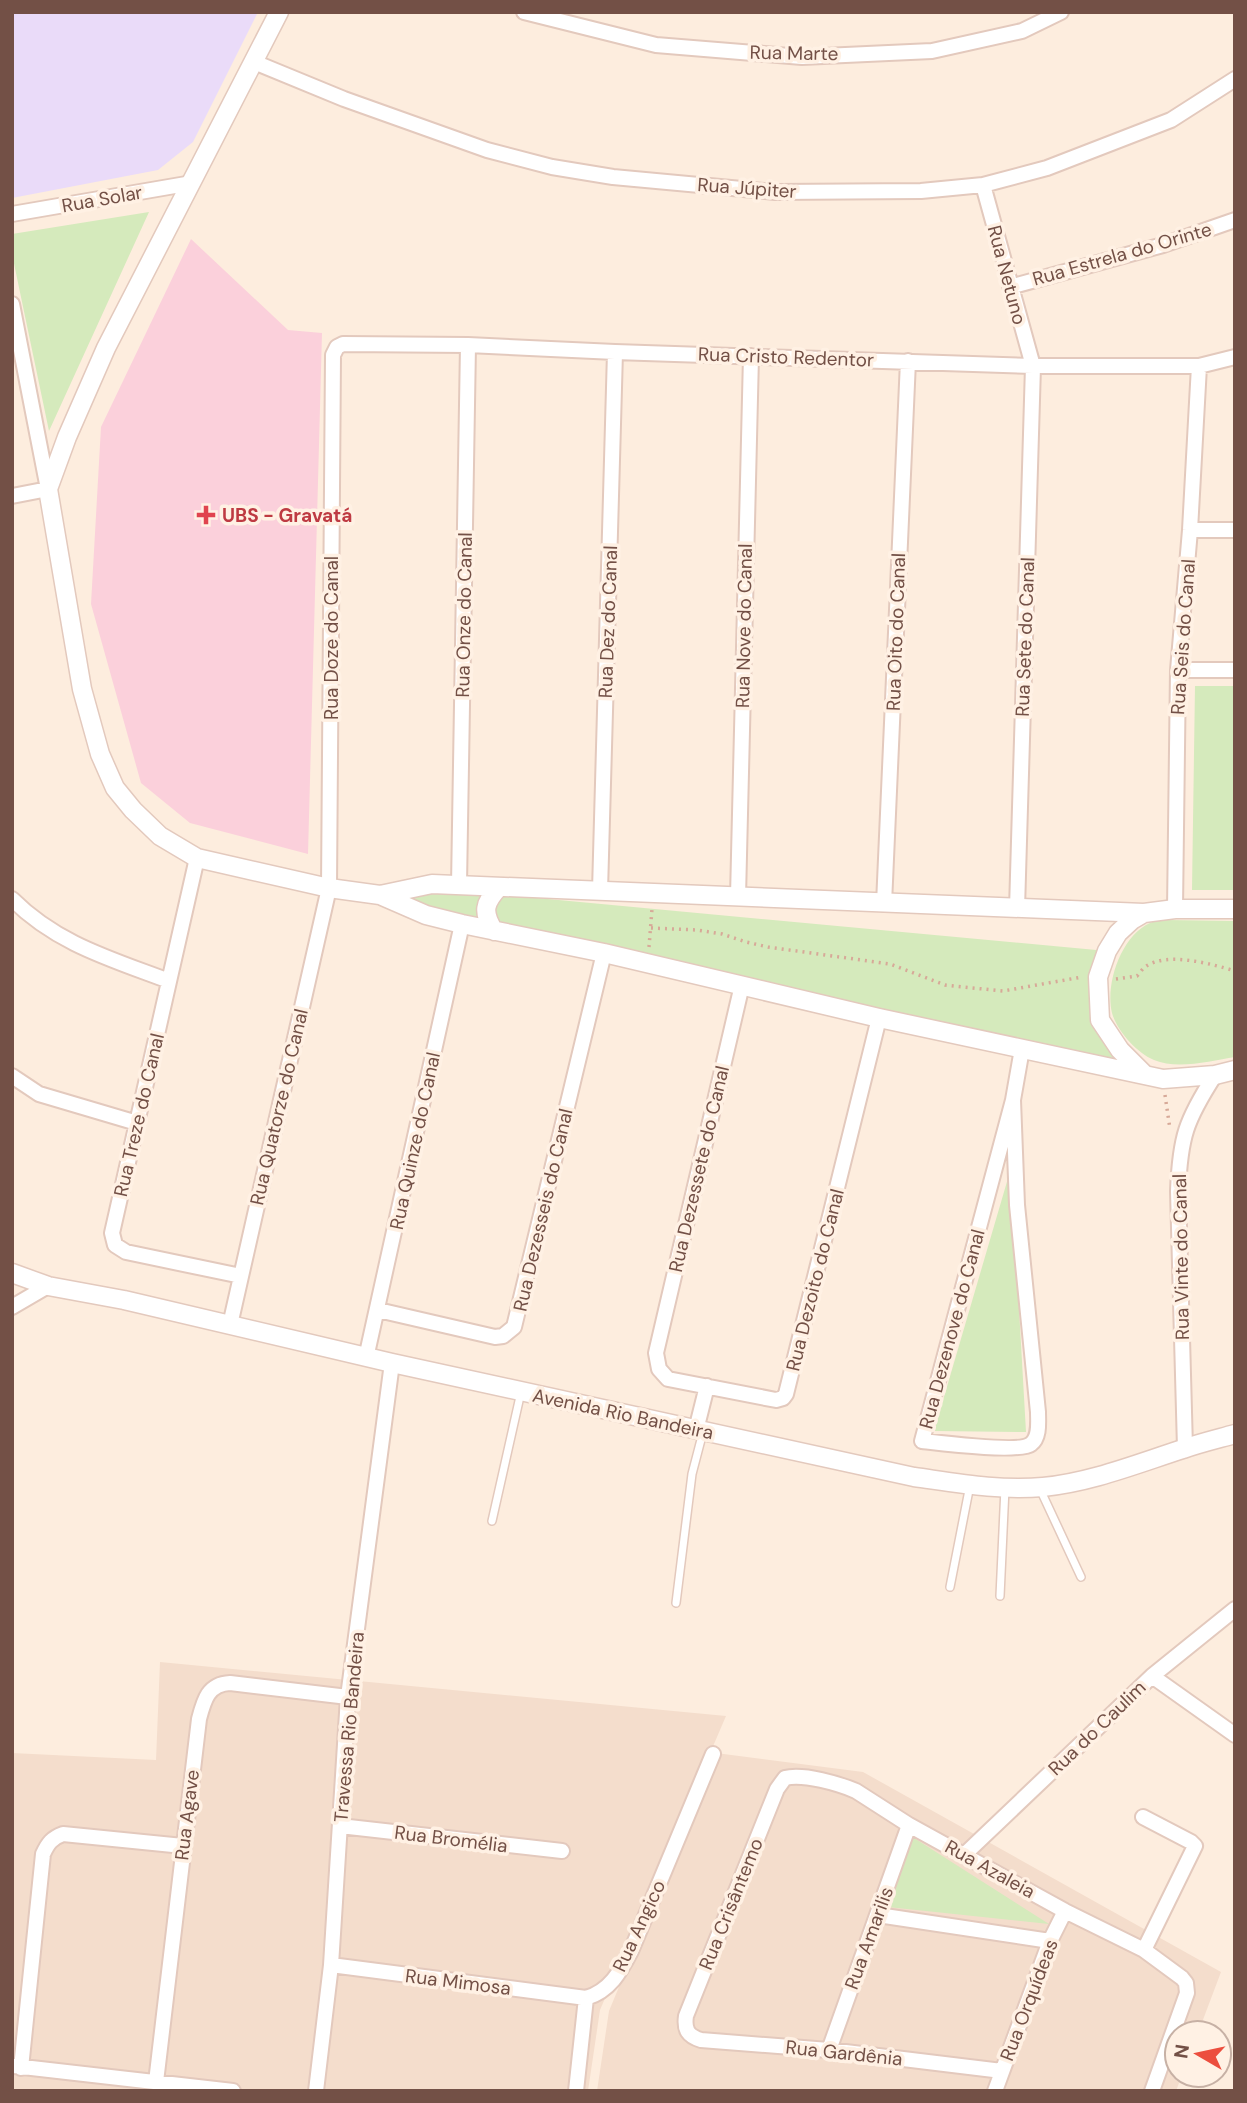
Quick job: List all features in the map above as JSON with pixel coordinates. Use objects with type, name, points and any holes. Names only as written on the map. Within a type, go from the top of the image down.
[{"type":"street","points":[[48,489],[67,437],[106,348],[279,12]]},
{"type":"street","name":"Rua Marte","points":[[524,12],[656,45],[802,57],[932,51],[1022,31],[1061,12]]},
{"type":"street","name":"Rua Júpiter","points":[[254,62],[344,99],[487,150],[564,169],[613,177],[775,192],[921,191],[983,185],[1047,168],[1171,120],[1235,79]]},
{"type":"street","name":"Rua Solar","points":[[12,214],[192,183]]},
{"type":"street","name":"Rua Netuno","points":[[983,185],[1033,366]]},
{"type":"street","name":"Rua Estrela do Orinte","points":[[1010,287],[1163,245],[1235,220]]},
{"type":"street","points":[[12,304],[48,489],[82,689],[100,754],[115,788],[133,810],[160,835],[197,858],[328,888],[380,895],[426,915],[462,924],[604,953],[1022,1049],[1163,1079],[1215,1075],[1235,1070]]},
{"type":"street","name":"Rua Cristo Redentor","points":[[337,347],[343,344],[468,345],[1033,366],[1199,366],[1235,357]]},
{"type":"street","name":"Rua Onze do Canal","points":[[459,885],[468,345]]},
{"type":"street","name":"Rua Doze do Canal","points":[[328,888],[333,355],[337,347]]},
{"type":"street","name":"Rua Dez do Canal","points":[[600,891],[615,352]]},
{"type":"street","name":"Rua Nove do Canal","points":[[738,897],[751,356]]},
{"type":"street","name":"Rua Oito do Canal","points":[[884,904],[908,361]]},
{"type":"street","name":"Rua Sete do Canal","points":[[1017,909],[1033,366]]},
{"type":"street","name":"Rua Seis do Canal","points":[[1175,909],[1178,670],[1190,530],[1199,366]]},
{"type":"street","points":[[12,496],[48,489]]},
{"type":"street","points":[[1190,530],[1235,530]]},
{"type":"street","points":[[1178,670],[1235,670]]},
{"type":"street","name":"Rua Treze do Canal","points":[[197,858],[112,1233],[115,1245],[126,1252],[242,1276]]},
{"type":"street","points":[[380,895],[432,884],[1144,913],[1175,909],[1235,909]]},
{"type":"street","points":[[494,930],[486,919],[486,908],[489,897],[499,887]]},
{"type":"street","name":"Rua Quatorze do Canal","points":[[230,1325],[328,888]]},
{"type":"street","points":[[12,899],[28,915],[79,947],[169,981]]},
{"type":"street","points":[[1144,913],[1118,933],[1107,951],[1098,977],[1100,1020],[1120,1050],[1146,1076]]},
{"type":"street","name":"Rua Quinze do Canal","points":[[366,1357],[462,924]]},
{"type":"street","name":"Rua Dezesseis do Canal","points":[[378,1310],[495,1337],[503,1336],[514,1327],[604,953]]},
{"type":"street","name":"Rua Dezessete do Canal","points":[[656,1353],[743,985]]},
{"type":"street","name":"Rua Dezoito do Canal","points":[[656,1353],[659,1369],[668,1379],[776,1400],[786,1394],[879,1017]]},
{"type":"street","name":"Rua Dezenove do Canal","points":[[1013,1101],[1017,1205],[1038,1432],[1036,1438],[1026,1446],[1001,1448],[922,1441],[1013,1101],[1022,1049]]},
{"type":"street","name":"Rua Vinte do Canal","points":[[1185,1448],[1179,1155],[1185,1130],[1195,1107],[1215,1075]]},
{"type":"street","points":[[12,1076],[39,1094],[137,1123]]},
{"type":"street","name":"Avenida Rio Bandeira","points":[[12,1273],[48,1286],[124,1300],[521,1392],[914,1477],[970,1485],[1040,1487],[1093,1478],[1235,1434]]},
{"type":"street","points":[[12,1307],[48,1286]]},
{"type":"street","name":"Travessa Rio Bandeira","points":[[316,2091],[331,1965],[348,1697],[392,1363]]},
{"type":"street","points":[[699,1431],[707,1386]]},
{"type":"street","name":"Rua do Caulim","points":[[965,1854],[1152,1676],[1235,1609]]},
{"type":"street","points":[[1152,1676],[1235,1735]]},
{"type":"street","name":"Rua Agave","points":[[156,2082],[183,1846],[199,1719],[204,1700],[214,1688],[230,1683],[348,1697]]},
{"type":"street","name":"Rua Angico","points":[[586,1998],[607,1988],[631,1951],[713,1754]]},
{"type":"street","name":"Rua Azaleia","points":[[785,1778],[797,1776],[847,1787],[909,1825],[1065,1911],[1144,1950],[1178,1974],[1186,1983],[1187,1993],[1152,2091]]},
{"type":"street","name":"Rua Crisântemo","points":[[687,2033],[686,2016],[777,1789],[785,1778]]},
{"type":"street","points":[[1143,1817],[1195,1846],[1144,1950]]},
{"type":"street","name":"Rua Amarilis","points":[[829,2050],[909,1825]]},
{"type":"street","name":"Rua Bromélia","points":[[340,1826],[562,1851]]},
{"type":"street","points":[[183,1846],[63,1834],[47,1844],[43,1854],[17,2067],[233,2091]]},
{"type":"street","name":"Rua Orquídeas","points":[[995,2091],[1050,1941],[1065,1911]]},
{"type":"street","points":[[878,1915],[1050,1941]]},
{"type":"street","name":"Rua Mimosa","points":[[331,1965],[586,1998]]},
{"type":"street","points":[[576,2091],[586,1998]]},
{"type":"street","name":"Rua Gardênia","points":[[687,2033],[701,2040],[829,2050],[1002,2071]]},
{"type":"lane","points":[[492,1521],[521,1392]]},
{"type":"lane","points":[[676,1603],[699,1431]]},
{"type":"lane","points":[[950,1587],[970,1485]]},
{"type":"lane","points":[[1040,1487],[1081,1577]]},
{"type":"lane","points":[[1000,1596],[1005,1488]]},
{"type":"path","points":[[648,956],[653,904]]},
{"type":"path","points":[[651,928],[697,930],[768,947],[890,964],[945,985],[963,987],[1003,991],[1088,976]]},
{"type":"path","points":[[1116,979],[1137,976],[1145,966],[1169,960],[1183,960],[1235,971]]},
{"type":"shaded area","points":[[12,12],[258,12],[193,142],[158,170],[12,198]]},
{"type":"shaded area","name":"UBS - Gravatá","points":[[191,239],[288,330],[322,333],[308,854],[190,823],[141,783],[91,604],[101,427]]},
{"type":"shaded area","points":[[160,1662],[726,1716],[600,2010],[588,2091],[12,2091],[12,1753],[156,1760]]},
{"type":"shaded area","points":[[716,1753],[863,1772],[1221,1972],[1203,2019],[1163,2019],[1163,2089],[1177,2089],[1176,2091],[597,2091],[609,2011]]},
{"type":"green space","points":[[149,212],[49,431],[12,254],[12,234]]},
{"type":"green space","points":[[1195,686],[1235,686],[1235,890],[1192,890]]},
{"type":"green space","points":[[343,888],[461,891],[1107,951],[1100,1020],[1146,1075]]},
{"type":"green space","points":[[1235,921],[1235,1057],[1194,1064],[1163,1063],[1148,1057],[1135,1047],[1115,1020],[1110,1001],[1111,989],[1113,975],[1123,950],[1140,929],[1152,922]]},
{"type":"green space","points":[[1011,1168],[1026,1432],[934,1431]]},
{"type":"green space","points":[[914,1838],[1049,1924],[888,1907]]},
{"type":"place","name":"UBS - Gravatá","points":[[206,515]]}]
